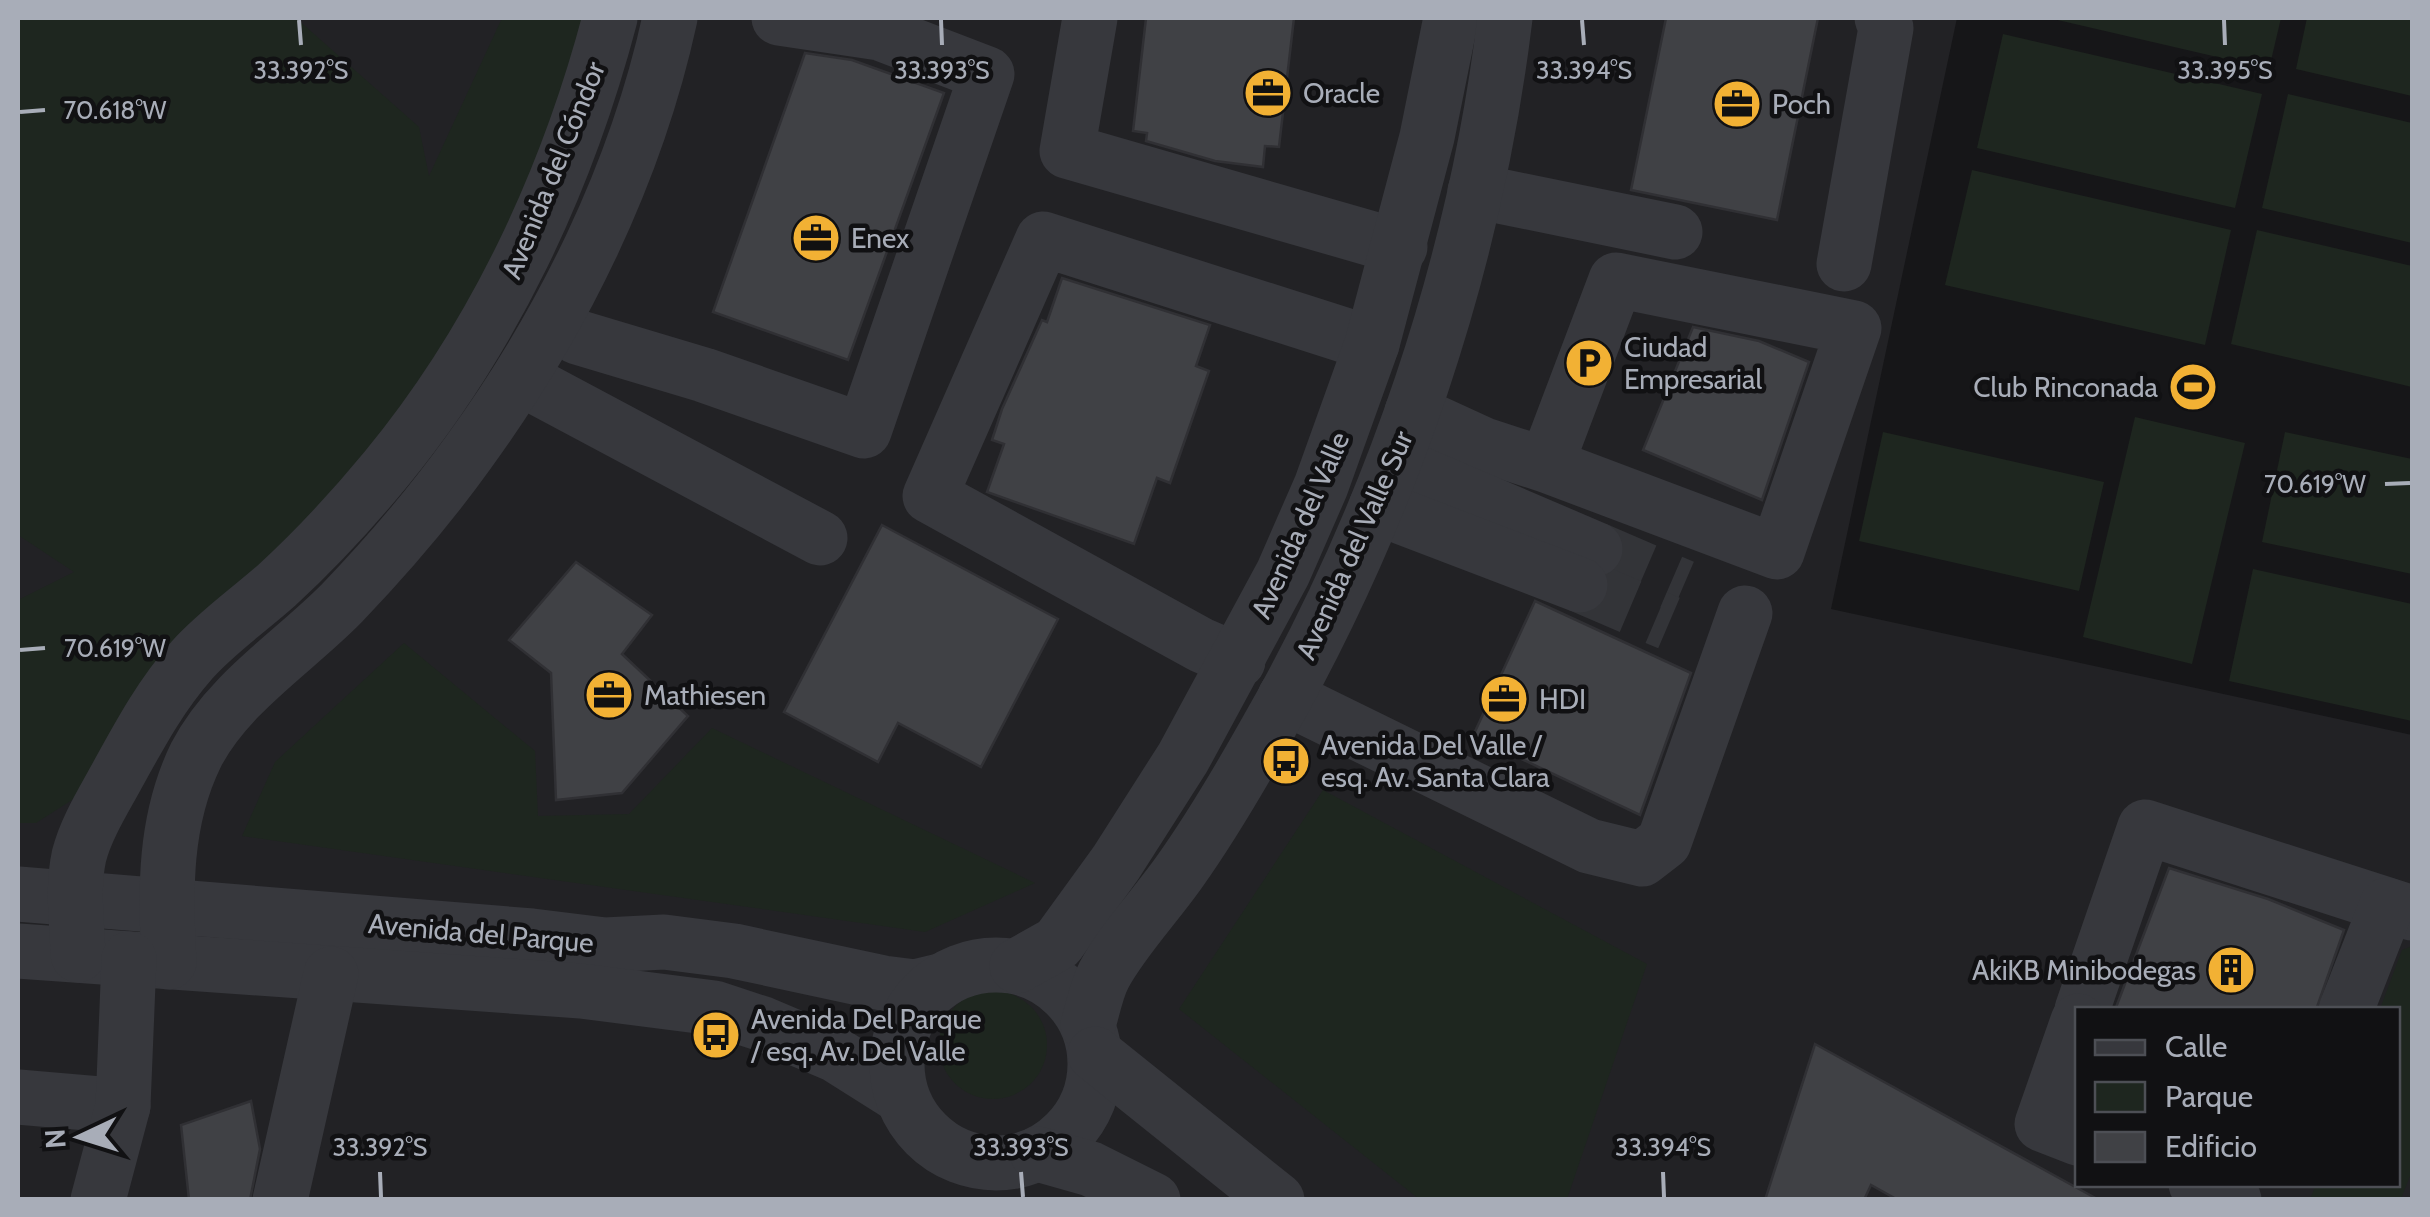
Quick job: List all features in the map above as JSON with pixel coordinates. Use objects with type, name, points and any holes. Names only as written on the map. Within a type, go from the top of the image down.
[{"type":"street","name":"Avenida del Cóndor","points":[[125,959],[76,900],[84,841],[169,687],[213,640],[300,562],[386,469],[444,390],[500,301],[548,200],[599,60],[610,18]]},
{"type":"street","points":[[98,1200],[124,1106],[125,959],[166,908],[168,863],[182,788],[197,754],[216,724],[341,604],[416,522],[520,378],[597,231],[648,102],[670,18]]},
{"type":"street","points":[[550,326],[576,338],[704,375],[864,431],[987,74],[880,33],[780,18]]},
{"type":"street","points":[[1090,18],[1067,151],[1400,248]]},
{"type":"street","name":"Avenida del Valle","points":[[1017,966],[1058,943],[1183,758],[1238,661],[1322,486],[1372,344],[1400,248],[1427,138],[1450,18]]},
{"type":"street","name":"Avenida del Valle Sur","points":[[1091,1040],[1104,976],[1228,798],[1285,697],[1385,485],[1412,412],[1475,191],[1506,18]]},
{"type":"street","points":[[1844,264],[1886,28],[1882,18]]},
{"type":"street","points":[[1475,191],[1675,232]]},
{"type":"street","points":[[548,200],[554,229],[562,236],[578,241],[597,231]]},
{"type":"street","points":[[1238,661],[930,496],[1043,238],[1372,344]]},
{"type":"street","points":[[1412,412],[1484,445],[1777,552],[1854,328],[1616,280],[1546,465]]},
{"type":"street","points":[[500,301],[516,292],[536,292],[548,306],[550,326]]},
{"type":"street","points":[[520,378],[820,538]]},
{"type":"street","points":[[1385,485],[1588,567]]},
{"type":"street","points":[[1285,697],[1589,846],[1642,859],[1664,842],[1745,613]]},
{"type":"street","points":[[2083,1007],[2144,827],[2400,909],[2348,1007]]},
{"type":"street","name":"Avenida del Parque","points":[[18,894],[605,944],[664,942],[734,950],[884,983],[915,987],[940,981]]},
{"type":"street","name":"Avenida del Parque","points":[[18,951],[581,991],[714,1008],[836,1055],[901,1096]]},
{"type":"street","points":[[990,964],[1017,966],[1060,987],[1076,1005],[1091,1040],[1094,1082],[1085,1110],[1068,1133],[1038,1154],[1019,1162],[989,1164],[960,1158],[935,1144],[914,1122],[901,1096],[896,1064],[901,1032],[916,1004],[940,981],[964,969],[990,964]]},
{"type":"street","points":[[280,1200],[331,974]]},
{"type":"street","points":[[2075,1030],[2042,1124],[2075,1137]]},
{"type":"street","points":[[1091,1040],[1277,1200]]},
{"type":"street","points":[[18,1098],[124,1106]]},
{"type":"street","points":[[1038,1154],[1091,1169],[1153,1200]]},
{"type":"street","points":[[2203,1187],[2234,1200]]},
{"type":"shaded area","points":[[18,18],[1957,18],[1831,609],[2412,735],[2412,1199],[18,1199]]},
{"type":"green space","points":[[18,18],[296,18],[419,127],[429,176],[502,18],[592,18],[473,322],[97,784],[36,823],[18,823],[18,600],[74,572],[18,535]]},
{"type":"green space","points":[[2049,18],[2281,18],[2269,69]]},
{"type":"green space","points":[[2307,18],[2412,18],[2412,96],[2296,69]]},
{"type":"green space","points":[[2003,34],[2262,94],[2235,208],[1977,148]]},
{"type":"green space","points":[[2288,94],[2412,123],[2412,243],[2262,208]]},
{"type":"green space","points":[[1972,170],[2231,230],[2205,345],[1945,285]]},
{"type":"green space","points":[[2257,230],[2412,266],[2412,387],[2231,344]]},
{"type":"green space","points":[[2135,417],[2245,443],[2192,664],[2083,637]]},
{"type":"green space","points":[[1883,432],[2104,482],[2079,591],[1859,541]]},
{"type":"green space","points":[[2285,432],[2412,459],[2412,574],[2262,542]]},
{"type":"green space","points":[[2253,569],[2412,604],[2412,721],[2229,681]]},
{"type":"green space","points":[[404,643],[535,751],[538,816],[629,814],[712,728],[1035,883],[925,932],[242,836],[275,762]]},
{"type":"green space","points":[[1323,790],[1647,964],[1567,1199],[1419,1199],[1179,1009]]},
{"type":"green space","points":[[2412,946],[2412,1171],[2401,1199],[2310,1199],[2315,1187],[2400,1187],[2400,1007],[2381,1007],[2402,950]]},
{"type":"green space","points":[[993,991],[1014,995],[1031,1007],[1043,1024],[1047,1045],[1043,1066],[1031,1083],[1014,1095],[993,1099],[972,1095],[955,1083],[943,1066],[939,1045],[943,1024],[955,1007],[972,995]]},
{"type":"building","points":[[1146,18],[1294,18],[1279,147],[1265,146],[1263,167],[1215,161],[1146,141],[1147,133],[1133,131]]},
{"type":"building","points":[[1666,18],[1818,18],[1777,220],[1631,190]]},
{"type":"building","name":"Enex","points":[[805,53],[852,60],[944,93],[848,360],[713,312]]},
{"type":"building","points":[[1062,278],[1210,325],[1196,366],[1209,371],[1170,483],[1157,478],[1134,544],[987,492],[1004,444],[992,440],[1002,409],[1042,320],[1047,322]]},
{"type":"building","points":[[1693,327],[1759,341],[1809,362],[1762,500],[1643,450]]},
{"type":"building","points":[[882,525],[1058,619],[981,767],[898,723],[878,762],[784,712]]},
{"type":"building","name":"Mathiesen","points":[[576,562],[652,615],[622,654],[688,716],[622,793],[556,800],[551,673],[509,640]]},
{"type":"building","points":[[1535,601],[1691,673],[1640,815],[1473,736]]},
{"type":"building","name":"AkiKB Minibodegas","points":[[2169,868],[2268,899],[2344,930],[2317,1007],[2116,1007]]},
{"type":"building","points":[[1815,1044],[2099,1200],[1898,1200],[1871,1185],[1864,1200],[1765,1200]]},
{"type":"building","points":[[251,1101],[260,1149],[250,1200],[189,1200],[181,1125]]},
{"type":"tunnel","points":[[1595,549],[1683,587]]},
{"type":"tunnel","points":[[1580,585],[1669,623]]},
{"type":"place","name":"Oracle","points":[[1268,93]]},
{"type":"place","name":"Poch","points":[[1737,104]]},
{"type":"place","name":"Enex","points":[[816,238]]},
{"type":"place","name":"Ciudad Empresarial","points":[[1589,363]]},
{"type":"place","name":"Club Rinconada","points":[[2193,387]]},
{"type":"place","name":"Mathiesen","points":[[609,695]]},
{"type":"place","name":"HDI","points":[[1504,699]]},
{"type":"place","name":"Avenida Del Valle / esq. Av. Santa Clara","points":[[1286,761]]},
{"type":"place","name":"AkiKB Minibodegas","points":[[2231,970]]},
{"type":"place","name":"Avenida Del Parque / esq. Av. Del Valle","points":[[716,1035]]}]
